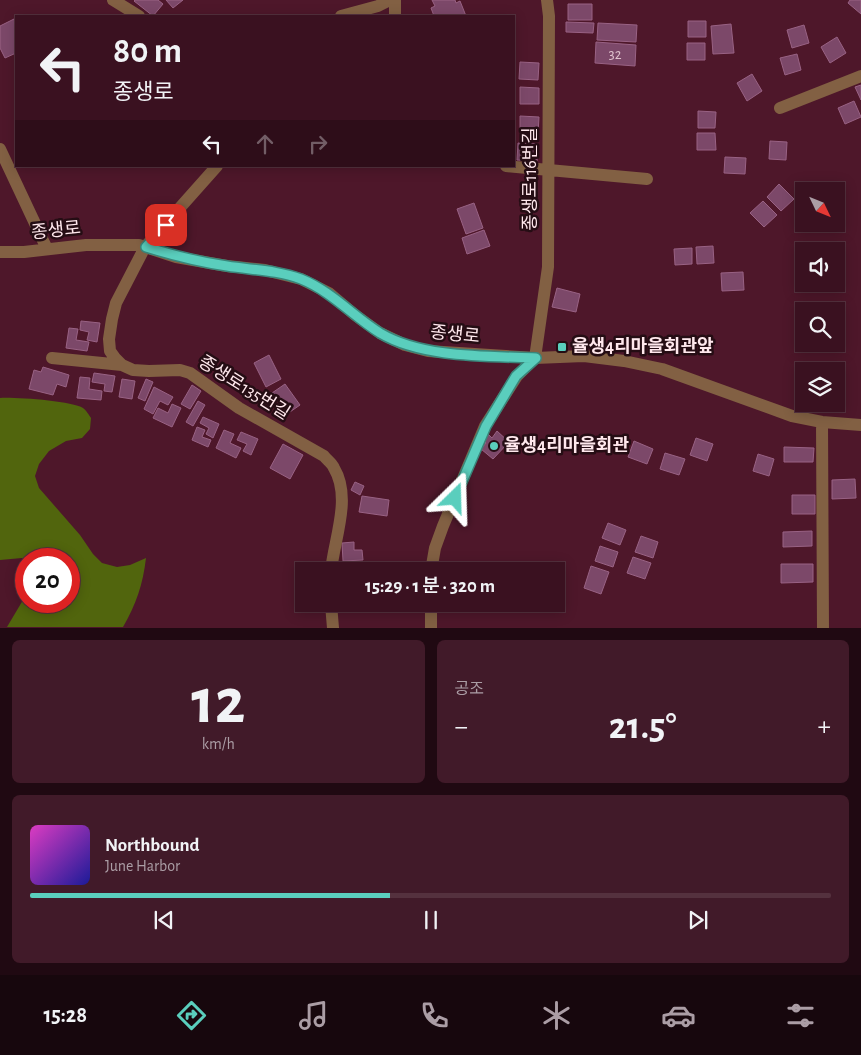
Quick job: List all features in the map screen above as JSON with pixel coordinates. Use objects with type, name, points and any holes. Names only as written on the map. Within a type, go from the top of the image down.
[{"type":"street","points":[[113,0],[137,15]]},
{"type":"street","points":[[345,15],[378,6],[390,0]]},
{"type":"street","points":[[394,0],[396,15]]},
{"type":"street","name":"종생로116번길","points":[[536,358],[548,266],[549,16],[547,0]]},
{"type":"street","points":[[780,108],[861,76]]},
{"type":"street","points":[[0,149],[47,249]]},
{"type":"street","points":[[122,365],[110,351],[108,339],[116,303],[146,247],[215,167]]},
{"type":"street","points":[[515,167],[647,179]]},
{"type":"street","name":"종생로","points":[[0,252],[24,252],[86,245],[139,245],[176,256],[227,266],[265,270],[301,279],[329,293],[354,315],[380,333],[405,345],[428,351],[536,358],[584,356],[624,361],[662,369],[783,413],[822,422],[861,424]]},
{"type":"street","name":"종생로135번길","points":[[52,358],[122,365],[133,370],[149,372],[180,370],[190,373],[239,408],[324,456],[334,467],[340,480],[342,493],[332,562]]},
{"type":"street","points":[[433,562],[435,548],[443,526],[486,426],[516,376],[536,358]]},
{"type":"street","points":[[822,422],[823,628]]},
{"type":"street","points":[[332,612],[333,628]]},
{"type":"street","points":[[431,612],[431,628]]},
{"type":"green space","points":[[0,398],[56,401],[83,408],[91,418],[90,429],[82,438],[66,441],[49,451],[39,464],[35,476],[39,488],[102,563],[117,567],[130,565],[146,558],[143,577],[132,611],[123,627],[7,627],[15,613],[80,613],[80,548],[15,548],[15,559],[0,560]]},
{"type":"building","points":[[158,0],[163,4],[152,15],[134,1]]},
{"type":"building","points":[[166,0],[183,0],[173,8]]},
{"type":"building","points":[[432,0],[455,0],[456,3],[460,1],[466,15],[434,15],[431,8],[435,6]]},
{"type":"building","points":[[850,0],[861,0],[861,14],[848,3]]},
{"type":"building","points":[[568,4],[592,4],[592,20],[568,20]]},
{"type":"building","points":[[14,19],[15,22],[15,53],[5,58],[0,48],[0,26]]},
{"type":"building","points":[[688,21],[706,21],[706,37],[688,37]]},
{"type":"building","points":[[566,22],[594,23],[593,33],[566,32]]},
{"type":"building","points":[[598,23],[637,25],[636,42],[597,40]]},
{"type":"building","points":[[731,24],[734,53],[713,54],[711,26]]},
{"type":"building","points":[[804,25],[809,43],[792,48],[787,30]]},
{"type":"building","points":[[837,37],[846,53],[830,63],[821,47]]},
{"type":"building","points":[[596,42],[636,45],[635,66],[595,63]]},
{"type":"building","points":[[687,43],[705,43],[705,60],[687,60]]},
{"type":"building","points":[[797,54],[801,70],[785,75],[780,58]]},
{"type":"building","points":[[520,62],[539,63],[538,80],[519,79]]},
{"type":"building","points":[[752,74],[762,91],[747,101],[737,83]]},
{"type":"building","points":[[861,85],[861,100],[855,87]]},
{"type":"building","points":[[520,87],[539,88],[539,104],[520,104]]},
{"type":"building","points":[[854,101],[861,117],[845,124],[838,108]]},
{"type":"building","points":[[698,111],[716,112],[715,128],[698,128]]},
{"type":"building","points":[[520,116],[539,117],[538,134],[520,133]]},
{"type":"building","points":[[697,133],[715,133],[716,150],[697,150]]},
{"type":"building","points":[[770,141],[787,142],[786,160],[769,159]]},
{"type":"building","points":[[518,143],[538,144],[537,161],[517,160]]},
{"type":"building","points":[[725,157],[746,158],[745,174],[724,173]]},
{"type":"building","points":[[779,184],[794,199],[781,211],[767,197]]},
{"type":"building","points":[[763,201],[777,215],[764,227],[750,213]]},
{"type":"building","points":[[474,203],[483,228],[466,234],[457,209]]},
{"type":"building","points":[[484,230],[490,246],[467,254],[462,238]]},
{"type":"building","points":[[713,246],[714,263],[697,264],[696,247]]},
{"type":"building","points":[[692,248],[692,264],[675,265],[674,249]]},
{"type":"building","points":[[743,272],[744,290],[722,291],[721,273]]},
{"type":"building","points":[[557,288],[580,294],[576,312],[552,307]]},
{"type":"building","points":[[81,321],[100,323],[97,342],[87,340],[89,332],[80,330]]},
{"type":"building","points":[[69,328],[78,329],[76,340],[89,342],[87,351],[66,348]]},
{"type":"building","points":[[269,355],[281,379],[266,387],[254,363]]},
{"type":"building","points":[[43,367],[69,375],[66,387],[57,384],[53,395],[29,389],[34,370],[41,372]]},
{"type":"building","points":[[94,373],[115,376],[112,392],[104,391],[105,384],[92,382]]},
{"type":"building","points":[[80,377],[90,378],[89,389],[102,391],[101,400],[77,398]]},
{"type":"building","points":[[122,379],[135,381],[132,399],[119,397]]},
{"type":"building","points":[[146,379],[153,382],[145,401],[138,398]]},
{"type":"building","points":[[285,384],[300,405],[287,414],[272,393]]},
{"type":"building","points":[[192,385],[201,391],[190,409],[181,404]]},
{"type":"building","points":[[154,387],[173,397],[168,405],[160,401],[153,414],[144,409]]},
{"type":"building","points":[[198,401],[205,405],[193,426],[186,422]]},
{"type":"building","points":[[172,404],[181,408],[172,427],[153,418],[158,408],[168,413]]},
{"type":"building","points":[[203,417],[219,424],[213,438],[206,434],[209,428],[200,423]]},
{"type":"building","points":[[197,427],[205,430],[202,437],[211,440],[208,447],[192,440]]},
{"type":"building","points":[[224,430],[234,434],[230,443],[241,448],[236,458],[216,448]]},
{"type":"building","name":"율생4리마을회관","points":[[497,431],[509,442],[493,459],[481,449],[486,443],[483,440],[488,434],[492,438]]},
{"type":"building","points":[[241,432],[258,439],[251,455],[243,451],[247,444],[237,440]]},
{"type":"building","points":[[696,438],[713,444],[707,461],[690,455]]},
{"type":"building","points":[[634,441],[653,449],[647,464],[628,457]]},
{"type":"building","points":[[283,444],[303,455],[290,479],[270,468]]},
{"type":"building","points":[[784,447],[814,448],[813,462],[784,462]]},
{"type":"building","points":[[665,453],[685,459],[679,475],[660,469]]},
{"type":"building","points":[[758,454],[774,459],[769,476],[753,471]]},
{"type":"building","points":[[855,479],[856,498],[832,499],[832,480]]},
{"type":"building","points":[[355,482],[364,486],[360,495],[351,490]]},
{"type":"building","points":[[792,495],[815,495],[815,514],[792,514]]},
{"type":"building","points":[[362,496],[389,500],[387,516],[359,512]]},
{"type":"building","points":[[608,523],[626,530],[620,545],[602,538]]},
{"type":"building","points":[[812,531],[812,546],[783,547],[783,532]]},
{"type":"building","points":[[641,536],[658,542],[653,558],[635,552]]},
{"type":"building","points":[[354,542],[354,550],[362,550],[363,560],[343,561],[342,543]]},
{"type":"building","points":[[600,546],[618,552],[613,567],[595,561]]},
{"type":"building","points":[[633,557],[651,563],[645,579],[627,573]]},
{"type":"building","points":[[781,564],[813,564],[813,582],[781,583]]},
{"type":"building","points":[[591,566],[609,572],[601,594],[584,588]]},
{"type":"place","name":"율생4리마을회관앞","points":[[562,347]]},
{"type":"place","name":"율생4리마을회관","points":[[494,446]]},
{"type":"route","points":[[166,225],[146,247],[176,256],[227,266],[265,270],[301,279],[329,293],[354,315],[380,333],[405,345],[428,351],[536,358],[516,376],[503,396],[486,426],[455,498]]}]
